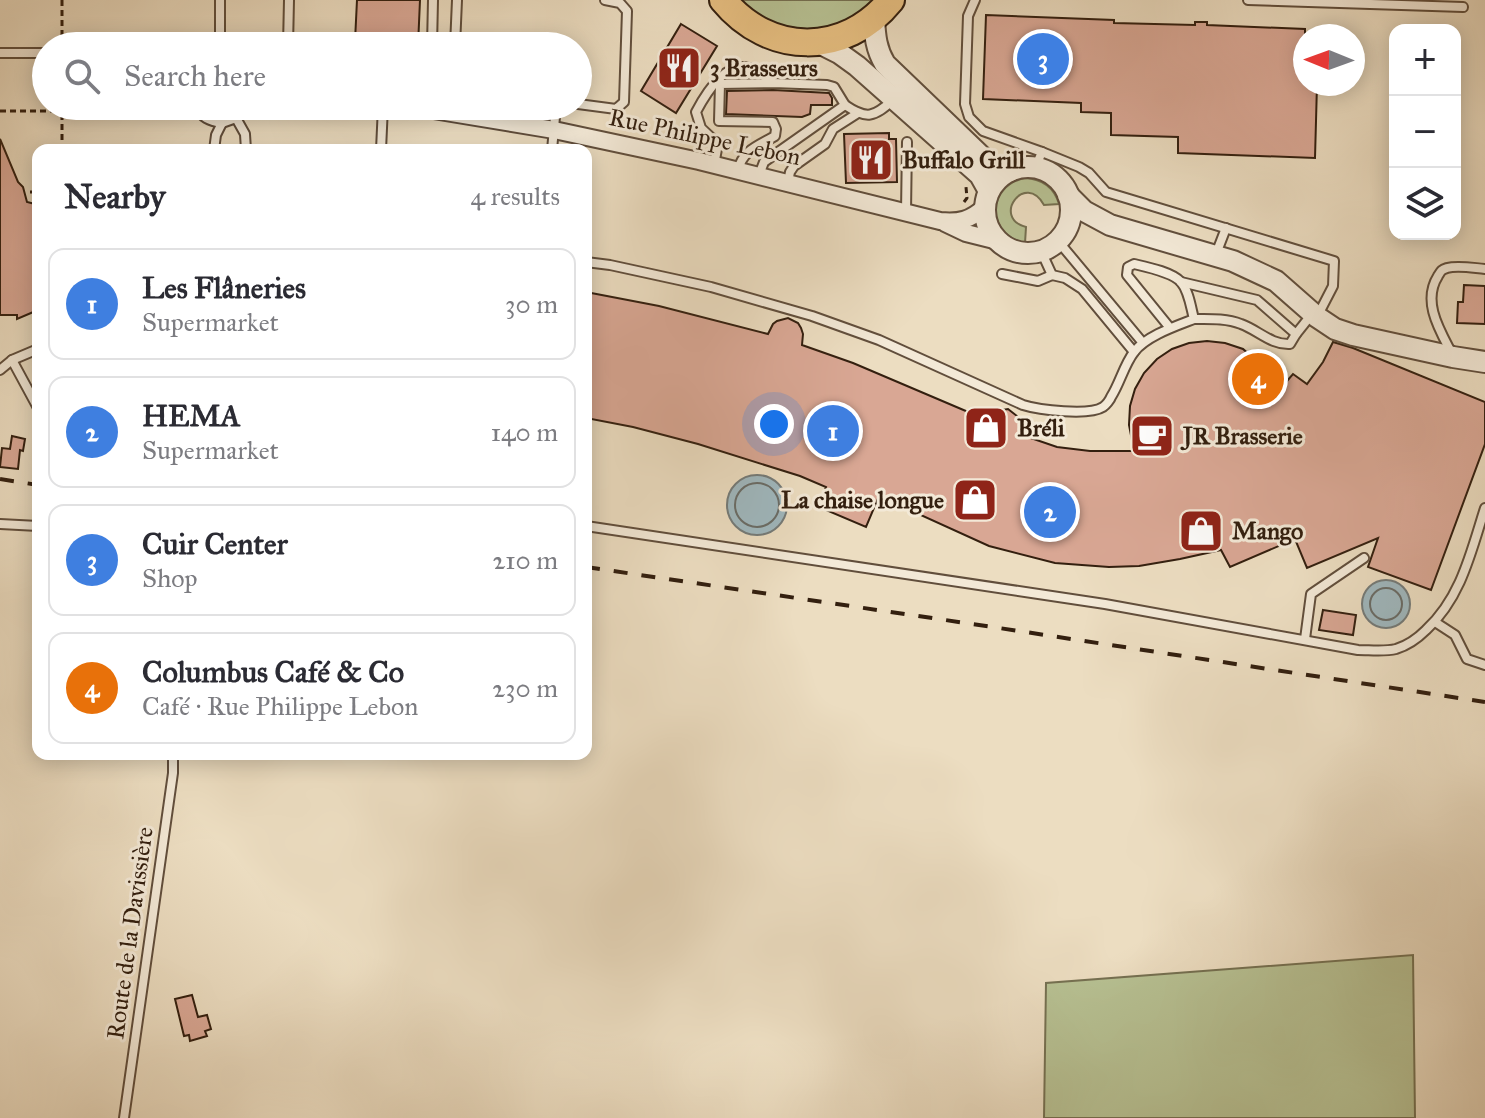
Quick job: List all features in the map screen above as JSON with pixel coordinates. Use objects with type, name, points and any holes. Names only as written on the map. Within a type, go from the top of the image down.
[{"type":"main road","points":[[723,0],[736,16],[760,32],[788,41],[817,42],[847,35],[882,9]]},
{"type":"street","points":[[882,9],[875,39],[885,64],[984,159],[995,167],[1010,171]]},
{"type":"street","points":[[817,42],[857,66],[980,175],[987,199],[986,220],[990,231],[998,241],[1014,251],[1023,253],[1055,240],[1110,225]]},
{"type":"street","name":"Rue Philippe Lebon","points":[[500,120],[738,170],[940,221],[958,223],[972,218],[987,199]]},
{"type":"street","points":[[987,199],[1001,176],[1038,160],[1084,211],[1110,225],[1233,261],[1276,281],[1335,329],[1485,362]]},
{"type":"street","points":[[1055,240],[1070,217],[1068,195]]},
{"type":"street","name":"Rue Philippe Lebon","points":[[940,221],[966,233],[998,241]]},
{"type":"lane","points":[[217,32],[220,0]]},
{"type":"lane","points":[[288,32],[289,0]]},
{"type":"lane","points":[[432,32],[433,0]]},
{"type":"lane","points":[[456,32],[457,0]]},
{"type":"lane","points":[[592,106],[616,109],[624,102],[627,11],[620,3],[605,0]]},
{"type":"lane","points":[[592,263],[711,287],[812,316],[879,340],[1036,409],[1095,410],[1104,406],[1134,352],[1143,343],[1194,319],[1213,318],[1240,323],[1280,344],[1290,344],[1333,286],[1334,261],[1106,192],[1089,173],[1038,160],[983,131],[969,117],[965,104],[968,16],[975,0]]},
{"type":"lane","points":[[1248,0],[1463,7]]},
{"type":"lane","points":[[0,53],[32,50]]},
{"type":"lane","points":[[714,165],[718,144],[701,128],[696,112],[710,87],[730,71],[745,67],[773,83]]},
{"type":"lane","points":[[738,170],[745,154],[775,136],[776,129],[773,122],[719,121],[720,84],[827,85],[834,87],[845,105],[867,116],[879,112],[893,99]]},
{"type":"lane","points":[[759,175],[764,162],[845,105]]},
{"type":"lane","points":[[788,182],[794,166],[825,144],[833,129],[858,113]]},
{"type":"lane","points":[[214,144],[222,123],[227,120]]},
{"type":"lane","points":[[244,120],[246,144]]},
{"type":"lane","points":[[381,144],[382,120]]},
{"type":"lane","points":[[553,144],[555,120]]},
{"type":"lane","points":[[212,144],[210,121],[222,123]]},
{"type":"lane","points":[[906,212],[907,142]]},
{"type":"lane","points":[[1216,256],[1226,228]]},
{"type":"lane","points":[[1052,275],[1055,240]]},
{"type":"lane","points":[[1055,240],[1143,343]]},
{"type":"lane","points":[[1170,328],[1127,275],[1128,267],[1134,264],[1160,270],[1181,282],[1257,300],[1296,334]]},
{"type":"lane","points":[[1453,357],[1437,325],[1432,306],[1435,280],[1449,268],[1485,269]]},
{"type":"lane","points":[[1002,274],[1038,281],[1052,275],[1065,278],[1082,289],[1134,352]]},
{"type":"lane","points":[[1181,282],[1194,319]]},
{"type":"lane","points":[[32,352],[4,365],[32,400]]},
{"type":"lane","points":[[592,527],[958,581],[1358,650],[1392,650],[1411,644],[1435,622],[1449,603],[1463,577],[1484,512]]},
{"type":"lane","points":[[0,524],[32,526]]},
{"type":"lane","points":[[1305,639],[1311,594],[1364,558]]},
{"type":"lane","points":[[1435,622],[1455,635],[1467,659],[1485,665]]},
{"type":"lane","name":"Route de la Davissière","points":[[124,1118],[173,760]]},
{"type":"path","points":[[62,0],[62,32]]},
{"type":"path","points":[[0,111],[32,109]]},
{"type":"path","points":[[62,120],[62,144]]},
{"type":"path","points":[[962,206],[967,198],[966,180],[974,170]]},
{"type":"green space","points":[[739,0],[873,0],[842,22],[806,29],[771,22]]},
{"type":"green space","points":[[1025,178],[1046,185],[1059,204],[1044,205],[1028,193],[1015,200],[1011,215],[1026,227],[1025,243],[1003,231],[996,210],[1003,190]]},
{"type":"green space","points":[[1413,955],[1415,1118],[1044,1118],[1046,983]]},
{"type":"water","points":[[757,475],[778,484],[787,505],[778,526],[757,535],[736,526],[727,505],[736,484]]},
{"type":"water","points":[[1386,580],[1403,587],[1410,604],[1403,621],[1386,628],[1369,621],[1362,604],[1369,587]]},
{"type":"building","points":[[357,0],[420,0],[419,32],[355,32]]},
{"type":"building","points":[[986,15],[1114,20],[1114,23],[1195,25],[1195,22],[1207,22],[1207,25],[1293,29],[1293,96],[1317,96],[1315,158],[1178,153],[1178,137],[1111,135],[1111,113],[1081,112],[1081,103],[983,99]]},
{"type":"building","name":"3 Brasseurs","points":[[681,24],[717,46],[676,113],[641,91]]},
{"type":"building","points":[[727,91],[829,93],[832,105],[811,105],[810,114],[802,117],[726,114]]},
{"type":"building","name":"Buffalo Grill","points":[[889,133],[889,139],[896,139],[897,182],[846,183],[844,134]]},
{"type":"building","points":[[0,139],[27,202],[32,203],[32,313],[17,319],[17,315],[0,315]]},
{"type":"building","points":[[1464,285],[1485,286],[1485,324],[1457,323],[1458,302],[1463,302]]},
{"type":"building","points":[[592,293],[659,306],[768,334],[773,324],[788,318],[801,328],[802,345],[853,363],[987,420],[996,411],[1008,409],[1017,416],[1019,434],[1057,447],[1134,451],[1129,425],[1130,406],[1144,373],[1172,349],[1207,341],[1243,349],[1270,373],[1280,389],[1293,374],[1307,384],[1333,342],[1485,402],[1485,444],[1431,590],[1368,567],[1378,538],[1307,568],[1295,539],[1230,567],[1221,550],[1139,566],[1109,567],[1055,563],[989,546],[879,496],[866,527],[819,507],[826,487],[698,444],[592,419]]},
{"type":"building","points":[[12,436],[25,439],[18,469],[0,467],[2,448],[10,449]]},
{"type":"building","points":[[1323,610],[1356,615],[1353,635],[1319,630]]},
{"type":"building","points":[[192,995],[198,1017],[207,1015],[211,1029],[205,1031],[207,1036],[190,1041],[189,1035],[184,1036],[175,999]]},
{"type":"railway","points":[[0,479],[32,484]]},
{"type":"railway","points":[[592,568],[1485,702]]},
{"type":"place","name":"Cuir Center","points":[[1043,59]]},
{"type":"place","name":"3 Brasseurs","points":[[679,68]]},
{"type":"place","name":"Buffalo Grill","points":[[871,160]]},
{"type":"place","name":"Columbus Café & Co","points":[[1258,379]]},
{"type":"place","name":"Bréli","points":[[986,428]]},
{"type":"place","name":"Les Flâneries","points":[[833,431]]},
{"type":"place","name":"JR Brasserie","points":[[1152,436]]},
{"type":"place","name":"La chaise longue","points":[[975,500]]},
{"type":"place","name":"HEMA","points":[[1050,512]]},
{"type":"place","name":"Mango","points":[[1201,531]]}]
